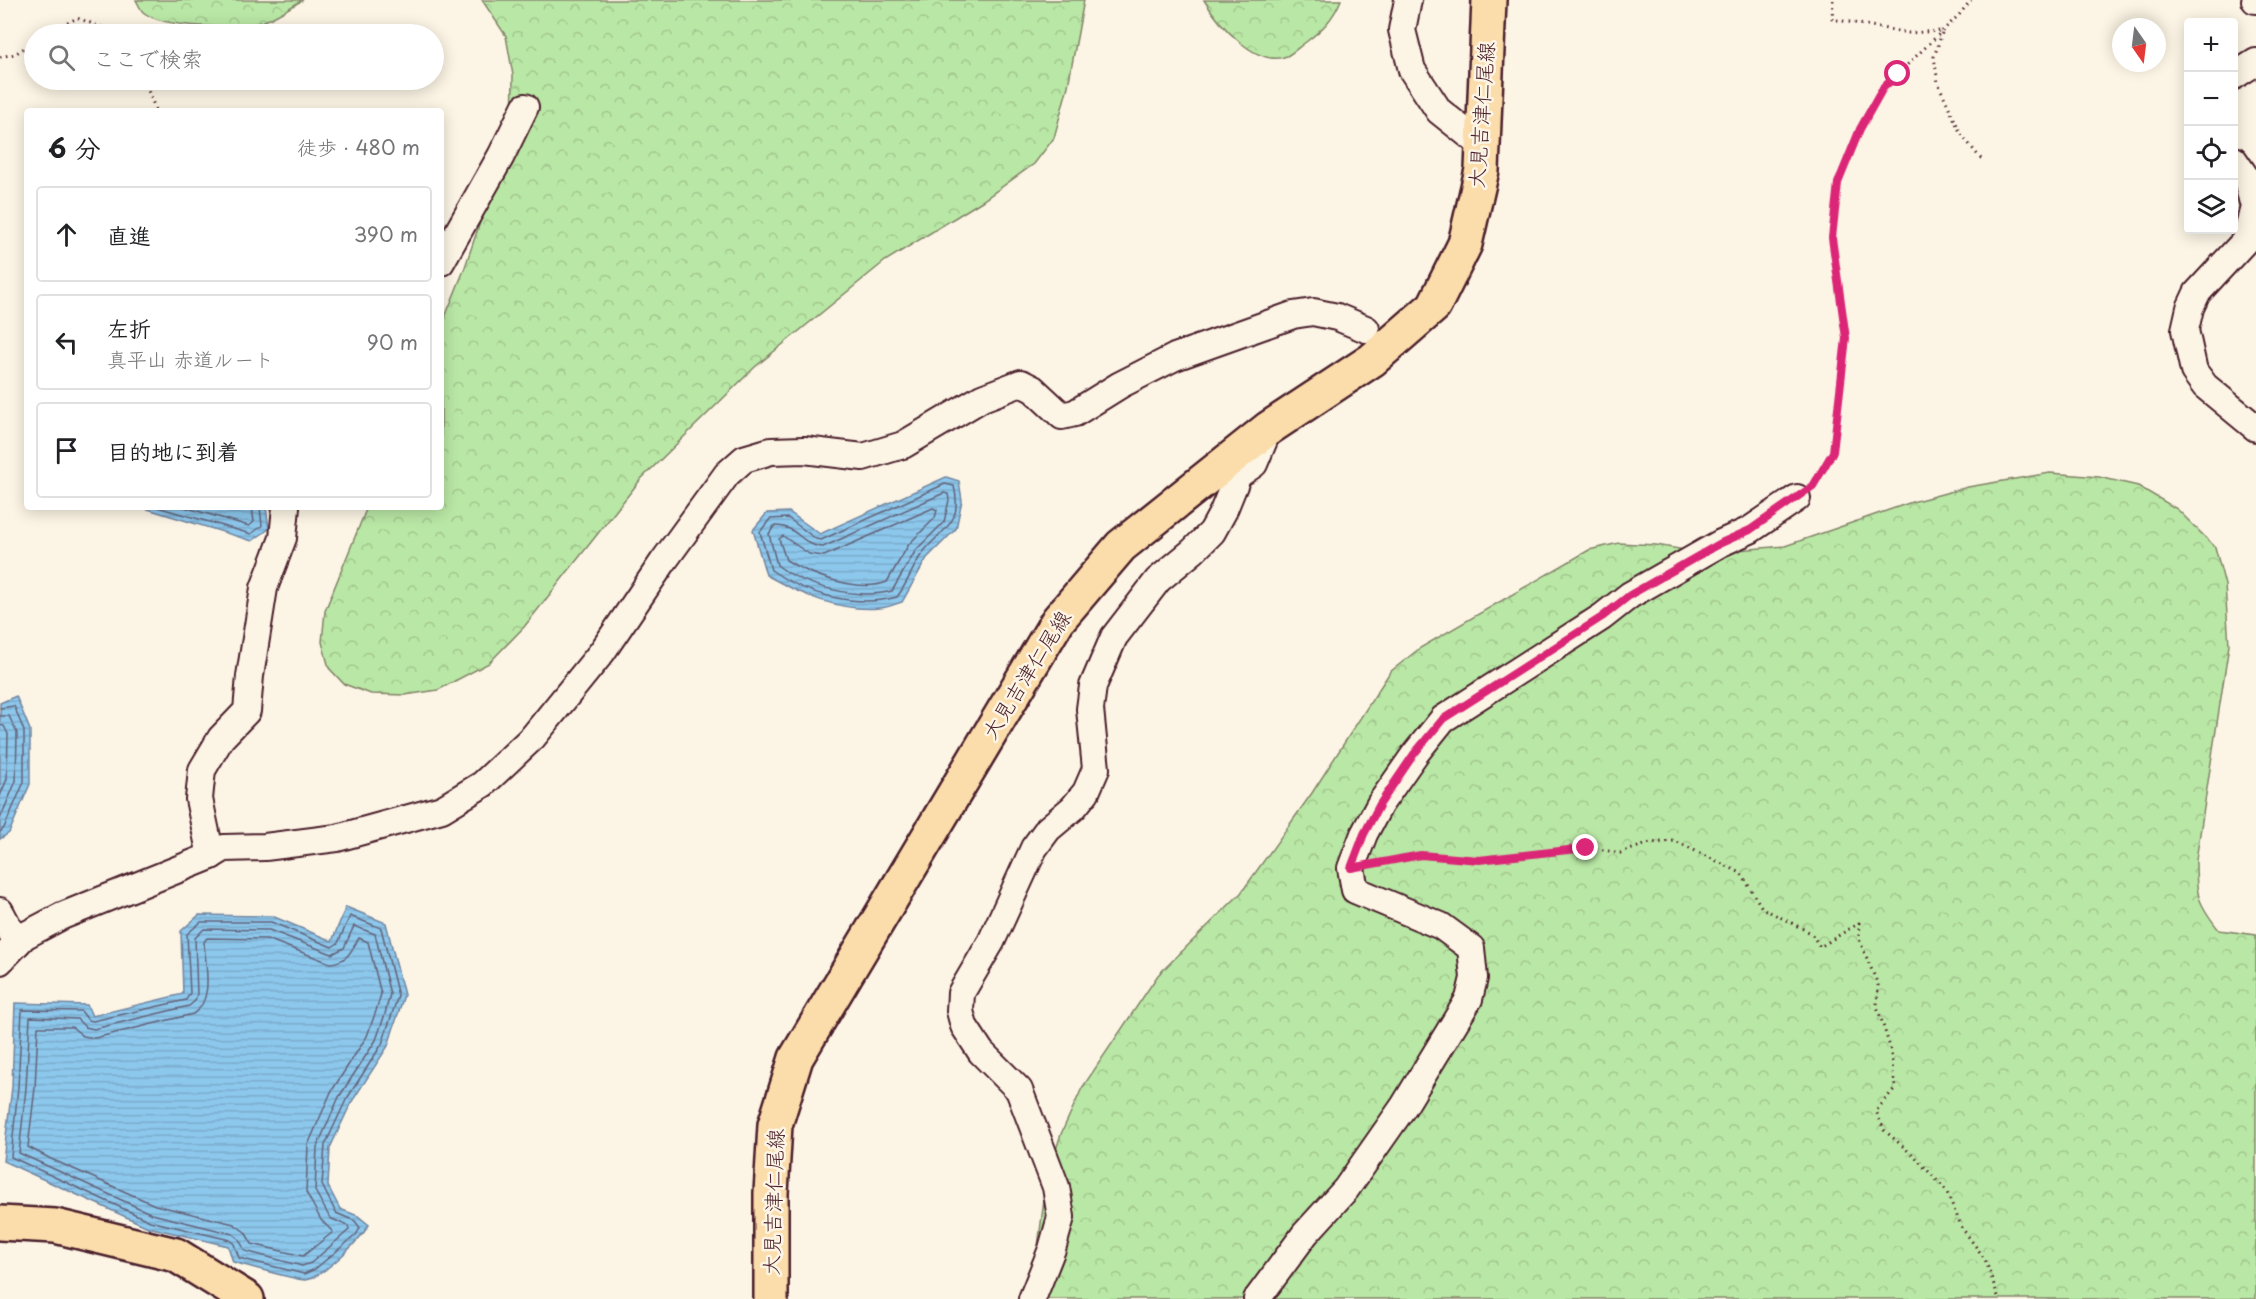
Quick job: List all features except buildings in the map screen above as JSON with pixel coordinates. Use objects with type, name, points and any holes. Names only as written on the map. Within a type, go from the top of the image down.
[{"type":"main road","name":"大見吉津仁尾線","points":[[771,1299],[771,1192],[775,1125],[796,1058],[1058,620],[1121,546],[1269,428],[1372,360],[1434,306],[1465,244],[1482,170],[1489,0]]},
{"type":"main road","points":[[3,1221],[55,1226],[176,1255],[247,1299]]},
{"type":"street","points":[[1408,0],[1402,30],[1412,70],[1439,111],[1483,146]]},
{"type":"street","points":[[2238,73],[2256,62]]},
{"type":"street","points":[[444,257],[501,156],[525,107]]},
{"type":"street","points":[[2238,166],[2247,179],[2254,207],[2245,241],[2197,292],[2190,308],[2185,330],[2194,371],[2205,386],[2256,428]]},
{"type":"street","points":[[9,952],[24,936],[62,916],[211,856],[224,848],[265,847],[337,838],[442,809],[483,784],[533,736],[586,672],[727,474],[744,459],[771,451],[804,450],[863,457],[903,445],[982,398],[1021,383],[1033,389],[1062,416],[1075,413],[1120,384],[1175,357],[1293,315],[1313,312],[1337,317],[1366,329]]},
{"type":"street","points":[[1032,1299],[1052,1249],[1061,1216],[1056,1187],[1019,1090],[981,1052],[964,1026],[960,1011],[961,993],[991,942],[1034,848],[1048,829],[1073,808],[1086,792],[1096,769],[1090,709],[1093,686],[1114,637],[1158,580],[1212,532],[1238,475],[1254,464],[1269,428]]},
{"type":"street","points":[[1257,1299],[1305,1234],[1346,1189],[1404,1106],[1469,999],[1474,978],[1471,948],[1441,926],[1354,890],[1351,868],[1364,834],[1380,804],[1414,754],[1443,719],[1602,617],[1630,595],[1721,543],[1750,530],[1797,498]]},
{"type":"street","points":[[211,856],[199,799],[202,771],[221,738],[247,711],[250,676],[264,588],[283,538],[286,510]]},
{"type":"street","points":[[0,911],[9,952]]},
{"type":"path","points":[[1833,0],[1832,19],[1909,33],[1942,31]]},
{"type":"path","points":[[1797,498],[1813,486],[1833,452],[1838,422],[1846,338],[1832,238],[1838,183],[1860,129],[1883,88],[1971,0]]},
{"type":"path","points":[[65,24],[77,18],[94,24]]},
{"type":"path","points":[[1942,31],[1934,57],[1938,82],[1961,134],[1981,159]]},
{"type":"path","points":[[0,57],[15,54],[24,48]]},
{"type":"path","points":[[148,90],[155,108]]},
{"type":"path","points":[[1351,868],[1421,855],[1479,860],[1586,848],[1620,853],[1650,843],[1675,842],[1741,873],[1762,908],[1811,933],[1820,947],[1860,923],[1859,939],[1878,985],[1877,1006],[1890,1047],[1895,1088],[1876,1111],[1884,1130],[1913,1155],[1946,1190],[1962,1228],[1985,1258],[1999,1299]]},
{"type":"green space","points":[[136,0],[303,0],[262,22],[251,24],[183,24],[153,18],[143,12]]},
{"type":"green space","points":[[482,0],[1084,0],[1068,86],[1054,138],[1034,164],[982,201],[885,261],[755,367],[641,479],[524,627],[489,663],[438,690],[405,695],[371,694],[344,684],[329,668],[322,642],[325,611],[366,510],[444,510],[444,320],[464,270],[512,127],[513,75],[506,36]]},
{"type":"green space","points":[[1204,0],[1341,0],[1331,18],[1318,33],[1289,55],[1275,58],[1263,56],[1239,42]]},
{"type":"green space","points":[[2050,473],[2099,477],[2138,486],[2177,509],[2215,547],[2225,585],[2229,645],[2196,860],[2196,882],[2202,905],[2219,930],[2256,935],[2256,1299],[1031,1299],[1047,1178],[1061,1134],[1082,1088],[1158,975],[1241,893],[1312,793],[1390,672],[1420,648],[1589,550],[1619,543],[1656,545],[1702,553],[1785,546],[1912,502],[1968,487]]},
{"type":"water","points":[[946,477],[959,481],[962,500],[956,529],[927,558],[902,602],[885,607],[864,609],[850,607],[806,595],[766,575],[753,530],[767,513],[789,512],[820,534]]},
{"type":"water","points":[[151,510],[266,510],[269,529],[252,541]]},
{"type":"water","points":[[16,696],[30,730],[30,784],[9,833],[0,839],[0,703]]},
{"type":"water","points":[[346,907],[386,923],[404,995],[388,1046],[351,1103],[330,1148],[328,1186],[340,1209],[358,1216],[369,1225],[349,1248],[322,1272],[301,1280],[233,1262],[228,1246],[148,1227],[3,1161],[12,1087],[15,1003],[87,1005],[92,1016],[183,994],[181,931],[199,915],[272,916],[332,941]]},
{"type":"route","points":[[1586,848],[1479,860],[1421,855],[1351,868],[1364,834],[1380,804],[1414,754],[1443,719],[1602,617],[1630,595],[1721,543],[1750,530],[1813,486],[1833,452],[1846,338],[1832,238],[1838,183],[1860,129],[1883,88],[1898,74]]}]
